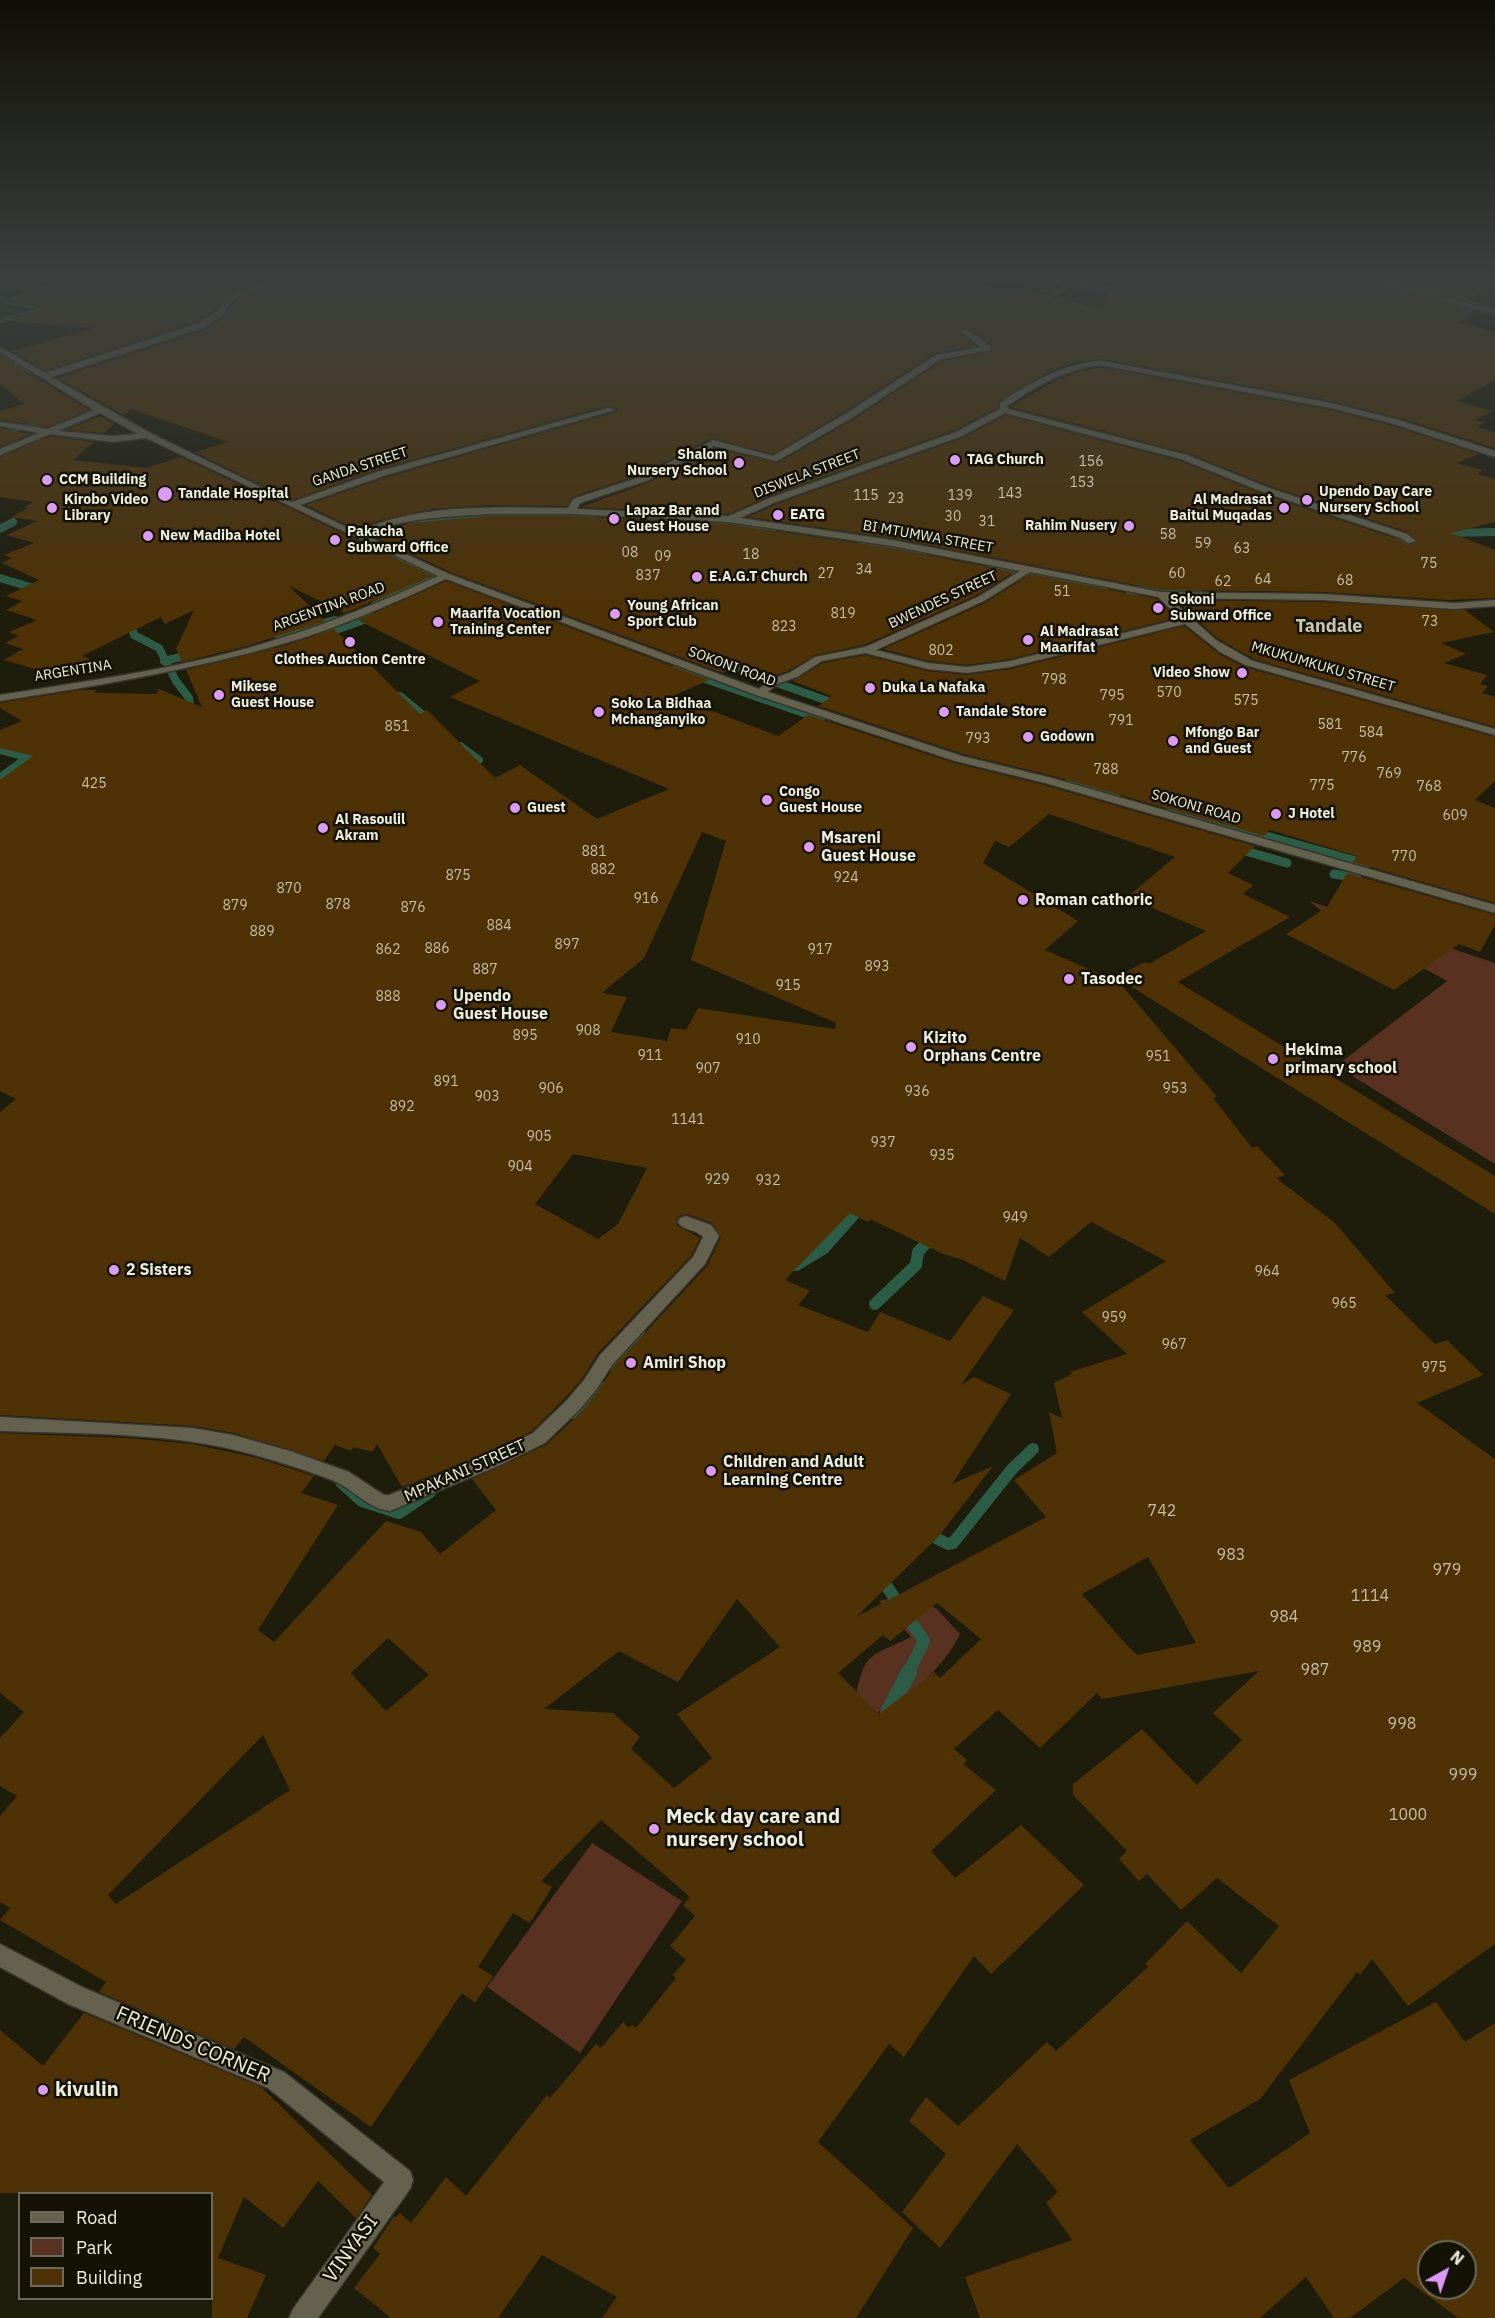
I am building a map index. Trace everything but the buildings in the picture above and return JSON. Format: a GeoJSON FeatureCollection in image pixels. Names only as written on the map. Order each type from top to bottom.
{"type":"FeatureCollection","features":[{"type":"Feature","properties":{"kind":"street","name":"SOKONI ROAD"},"geometry":{"type":"LineString","coordinates":[[61,386],[147,435],[446,576],[760,693],[959,759],[1048,780],[1495,909]]}},
{"type":"Feature","properties":{"kind":"street"},"geometry":{"type":"LineString","coordinates":[[571,511],[576,501],[646,478],[713,443],[774,459],[894,386]]}},
{"type":"Feature","properties":{"kind":"street","name":"DISWELA STREET"},"geometry":{"type":"LineString","coordinates":[[728,519],[773,500],[959,434],[993,418],[1004,410],[1003,405],[1031,386]]}},
{"type":"Feature","properties":{"kind":"street","name":"DISWELA STREET"},"geometry":{"type":"LineString","coordinates":[[1229,386],[1362,413],[1431,432],[1495,454]]}},
{"type":"Feature","properties":{"kind":"street"},"geometry":{"type":"LineString","coordinates":[[0,452],[100,410]]}},
{"type":"Feature","properties":{"kind":"street","name":"GANDA STREET"},"geometry":{"type":"LineString","coordinates":[[292,505],[383,473],[611,410]]}},
{"type":"Feature","properties":{"kind":"street"},"geometry":{"type":"LineString","coordinates":[[1004,410],[1184,457],[1266,490],[1404,536],[1411,541]]}},
{"type":"Feature","properties":{"kind":"street"},"geometry":{"type":"LineString","coordinates":[[0,424],[84,437],[113,439],[147,435]]}},
{"type":"Feature","properties":{"kind":"street","name":"BI MTUMWA STREET"},"geometry":{"type":"LineString","coordinates":[[357,535],[420,516],[489,511],[571,511],[728,519],[832,533],[1161,595],[1323,597],[1454,606],[1495,603]]}},
{"type":"Feature","properties":{"kind":"street","name":"BWENDES STREET"},"geometry":{"type":"LineString","coordinates":[[867,650],[987,596],[1028,569]]}},
{"type":"Feature","properties":{"kind":"street","name":"ARGENTINA ROAD"},"geometry":{"type":"LineString","coordinates":[[150,674],[283,641],[332,625],[446,576]]}},
{"type":"Feature","properties":{"kind":"street","name":"MKUKUMKUKU STREET"},"geometry":{"type":"LineString","coordinates":[[1161,595],[1186,621],[1219,647],[1249,663],[1495,732]]}},
{"type":"Feature","properties":{"kind":"street"},"geometry":{"type":"LineString","coordinates":[[760,693],[773,682],[793,675],[819,659],[867,650],[928,666],[967,670],[1010,664],[1186,621]]}},
{"type":"Feature","properties":{"kind":"street","name":"ARGENTINA"},"geometry":{"type":"LineString","coordinates":[[0,698],[150,674]]}},
{"type":"Feature","properties":{"kind":"street","name":"MPAKANI STREET"},"geometry":{"type":"LineString","coordinates":[[0,1424],[102,1428],[233,1442],[290,1458],[343,1477],[380,1502],[390,1503],[539,1438],[591,1384],[606,1360],[699,1260],[711,1236],[705,1229],[686,1222]]}},
{"type":"Feature","properties":{"kind":"street","name":"FRIENDS CORNER"},"geometry":{"type":"LineString","coordinates":[[0,1955],[76,1996],[276,2080],[401,2180]]}},
{"type":"Feature","properties":{"kind":"street","name":"VINYASI"},"geometry":{"type":"LineString","coordinates":[[302,2318],[401,2180]]}},
{"type":"Feature","properties":{"kind":"green space"},"geometry":{"type":"Polygon","coordinates":[[[1309,901],[1495,963],[1495,1164],[1336,1066],[1447,981],[1327,915],[1309,901]]]}},
{"type":"Feature","properties":{"kind":"green space"},"geometry":{"type":"Polygon","coordinates":[[[908,1595],[937,1609],[960,1634],[945,1659],[924,1681],[900,1700],[874,1714],[855,1700],[862,1672],[866,1664],[877,1653],[911,1637],[879,1601],[908,1595]]]}},
{"type":"Feature","properties":{"kind":"green space"},"geometry":{"type":"Polygon","coordinates":[[[592,1843],[682,1901],[580,2053],[487,1987],[592,1843]]]}},
{"type":"Feature","properties":{"kind":"waterway"},"geometry":{"type":"LineString","coordinates":[[0,434],[46,421]]}},
{"type":"Feature","properties":{"kind":"waterway"},"geometry":{"type":"LineString","coordinates":[[407,531],[418,519],[428,518],[593,515]]}},
{"type":"Feature","properties":{"kind":"waterway"},"geometry":{"type":"LineString","coordinates":[[645,517],[773,528]]}},
{"type":"Feature","properties":{"kind":"waterway"},"geometry":{"type":"LineString","coordinates":[[0,529],[13,522]]}},
{"type":"Feature","properties":{"kind":"waterway"},"geometry":{"type":"LineString","coordinates":[[1447,533],[1495,532]]}},
{"type":"Feature","properties":{"kind":"waterway"},"geometry":{"type":"LineString","coordinates":[[1387,543],[1430,540]]}},
{"type":"Feature","properties":{"kind":"waterway"},"geometry":{"type":"LineString","coordinates":[[862,541],[924,551]]}},
{"type":"Feature","properties":{"kind":"waterway"},"geometry":{"type":"LineString","coordinates":[[375,605],[432,575],[381,553]]}},
{"type":"Feature","properties":{"kind":"waterway"},"geometry":{"type":"LineString","coordinates":[[989,563],[1019,572],[1106,586]]}},
{"type":"Feature","properties":{"kind":"waterway"},"geometry":{"type":"LineString","coordinates":[[0,578],[37,589]]}},
{"type":"Feature","properties":{"kind":"waterway"},"geometry":{"type":"LineString","coordinates":[[1130,591],[1134,592],[1150,585],[1199,594]]}},
{"type":"Feature","properties":{"kind":"waterway"},"geometry":{"type":"LineString","coordinates":[[322,635],[372,617]]}},
{"type":"Feature","properties":{"kind":"waterway"},"geometry":{"type":"LineString","coordinates":[[126,620],[131,624],[134,635],[159,648],[166,661]]}},
{"type":"Feature","properties":{"kind":"waterway"},"geometry":{"type":"LineString","coordinates":[[278,635],[335,620]]}},
{"type":"Feature","properties":{"kind":"waterway"},"geometry":{"type":"LineString","coordinates":[[166,661],[193,654]]}},
{"type":"Feature","properties":{"kind":"waterway"},"geometry":{"type":"LineString","coordinates":[[166,661],[176,681],[189,698],[191,710],[186,712]]}},
{"type":"Feature","properties":{"kind":"waterway"},"geometry":{"type":"LineString","coordinates":[[721,663],[839,705]]}},
{"type":"Feature","properties":{"kind":"waterway"},"geometry":{"type":"LineString","coordinates":[[672,670],[689,669],[702,678],[821,719]]}},
{"type":"Feature","properties":{"kind":"waterway"},"geometry":{"type":"LineString","coordinates":[[400,696],[432,722]]}},
{"type":"Feature","properties":{"kind":"waterway"},"geometry":{"type":"LineString","coordinates":[[460,746],[479,760]]}},
{"type":"Feature","properties":{"kind":"waterway"},"geometry":{"type":"LineString","coordinates":[[0,750],[28,757]]}},
{"type":"Feature","properties":{"kind":"waterway"},"geometry":{"type":"LineString","coordinates":[[2,776],[28,757]]}},
{"type":"Feature","properties":{"kind":"waterway"},"geometry":{"type":"LineString","coordinates":[[28,757],[43,761]]}},
{"type":"Feature","properties":{"kind":"waterway"},"geometry":{"type":"LineString","coordinates":[[1070,781],[1112,796]]}},
{"type":"Feature","properties":{"kind":"waterway"},"geometry":{"type":"LineString","coordinates":[[1108,795],[1117,798]]}},
{"type":"Feature","properties":{"kind":"waterway"},"geometry":{"type":"LineString","coordinates":[[1167,813],[1198,817],[1367,864]]}},
{"type":"Feature","properties":{"kind":"waterway"},"geometry":{"type":"LineString","coordinates":[[1235,848],[1287,863]]}},
{"type":"Feature","properties":{"kind":"waterway"},"geometry":{"type":"LineString","coordinates":[[1334,874],[1357,878]]}},
{"type":"Feature","properties":{"kind":"waterway"},"geometry":{"type":"LineString","coordinates":[[796,1265],[824,1248],[862,1205]]}},
{"type":"Feature","properties":{"kind":"waterway"},"geometry":{"type":"LineString","coordinates":[[875,1304],[916,1265],[918,1252],[933,1236]]}},
{"type":"Feature","properties":{"kind":"waterway"},"geometry":{"type":"LineString","coordinates":[[616,1367],[639,1333]]}},
{"type":"Feature","properties":{"kind":"waterway"},"geometry":{"type":"LineString","coordinates":[[574,1413],[602,1388]]}},
{"type":"Feature","properties":{"kind":"waterway"},"geometry":{"type":"LineString","coordinates":[[924,1532],[948,1544],[953,1543],[1012,1469],[1033,1449]]}},
{"type":"Feature","properties":{"kind":"waterway"},"geometry":{"type":"LineString","coordinates":[[341,1482],[362,1501],[399,1513],[430,1492]]}},
{"type":"Feature","properties":{"kind":"waterway"},"geometry":{"type":"LineString","coordinates":[[879,1575],[924,1641],[908,1673]]}},
{"type":"Feature","properties":{"kind":"waterway"},"geometry":{"type":"LineString","coordinates":[[888,1713],[909,1672]]}},
{"type":"Feature","properties":{"kind":"place","name":"TAG Church"},"geometry":{"type":"Point","coordinates":[955,460]}},
{"type":"Feature","properties":{"kind":"place","name":"Shalom Nursery School"},"geometry":{"type":"Point","coordinates":[739,463]}},
{"type":"Feature","properties":{"kind":"place","name":"CCM Building"},"geometry":{"type":"Point","coordinates":[47,480]}},
{"type":"Feature","properties":{"kind":"place","name":"Tandale Hospital"},"geometry":{"type":"Point","coordinates":[165,494]}},
{"type":"Feature","properties":{"kind":"place","name":"Upendo Day Care Nursery School"},"geometry":{"type":"Point","coordinates":[1307,500]}},
{"type":"Feature","properties":{"kind":"place","name":"Kirobo Video Library"},"geometry":{"type":"Point","coordinates":[52,508]}},
{"type":"Feature","properties":{"kind":"place","name":"Al Madrasat Baitul Muqadas"},"geometry":{"type":"Point","coordinates":[1284,508]}},
{"type":"Feature","properties":{"kind":"place","name":"EATG"},"geometry":{"type":"Point","coordinates":[778,515]}},
{"type":"Feature","properties":{"kind":"place","name":"Lapaz Bar and Guest House"},"geometry":{"type":"Point","coordinates":[614,519]}},
{"type":"Feature","properties":{"kind":"place","name":"Rahim Nusery"},"geometry":{"type":"Point","coordinates":[1129,526]}},
{"type":"Feature","properties":{"kind":"place","name":"New Madiba Hotel"},"geometry":{"type":"Point","coordinates":[148,536]}},
{"type":"Feature","properties":{"kind":"place","name":"Pakacha Subward Office"},"geometry":{"type":"Point","coordinates":[335,540]}},
{"type":"Feature","properties":{"kind":"place","name":"E.A.G.T Church"},"geometry":{"type":"Point","coordinates":[697,577]}},
{"type":"Feature","properties":{"kind":"place","name":"Sokoni Subward Office"},"geometry":{"type":"Point","coordinates":[1158,608]}},
{"type":"Feature","properties":{"kind":"place","name":"Young African Sport Club"},"geometry":{"type":"Point","coordinates":[615,614]}},
{"type":"Feature","properties":{"kind":"place","name":"Maarifa Vocation Training Center"},"geometry":{"type":"Point","coordinates":[438,622]}},
{"type":"Feature","properties":{"kind":"place","name":"Al Madrasat Maarifat"},"geometry":{"type":"Point","coordinates":[1028,640]}},
{"type":"Feature","properties":{"kind":"place","name":"Clothes Auction Centre"},"geometry":{"type":"Point","coordinates":[350,642]}},
{"type":"Feature","properties":{"kind":"place","name":"Video Show"},"geometry":{"type":"Point","coordinates":[1242,673]}},
{"type":"Feature","properties":{"kind":"place","name":"Duka La Nafaka"},"geometry":{"type":"Point","coordinates":[870,688]}},
{"type":"Feature","properties":{"kind":"place","name":"Mikese Guest House"},"geometry":{"type":"Point","coordinates":[219,695]}},
{"type":"Feature","properties":{"kind":"place","name":"Soko La Bidhaa Mchanganyiko"},"geometry":{"type":"Point","coordinates":[599,712]}},
{"type":"Feature","properties":{"kind":"place","name":"Tandale Store"},"geometry":{"type":"Point","coordinates":[944,712]}},
{"type":"Feature","properties":{"kind":"place","name":"Godown"},"geometry":{"type":"Point","coordinates":[1028,737]}},
{"type":"Feature","properties":{"kind":"place","name":"Mfongo Bar and Guest"},"geometry":{"type":"Point","coordinates":[1173,741]}},
{"type":"Feature","properties":{"kind":"place","name":"Congo Guest House"},"geometry":{"type":"Point","coordinates":[767,800]}},
{"type":"Feature","properties":{"kind":"place","name":"Guest"},"geometry":{"type":"Point","coordinates":[515,808]}},
{"type":"Feature","properties":{"kind":"place","name":"J Hotel"},"geometry":{"type":"Point","coordinates":[1276,814]}},
{"type":"Feature","properties":{"kind":"place","name":"Al Rasoulil Akram"},"geometry":{"type":"Point","coordinates":[323,828]}},
{"type":"Feature","properties":{"kind":"place","name":"Msareni Guest House"},"geometry":{"type":"Point","coordinates":[809,847]}},
{"type":"Feature","properties":{"kind":"place","name":"Roman cathoric"},"geometry":{"type":"Point","coordinates":[1023,900]}},
{"type":"Feature","properties":{"kind":"place","name":"Tasodec"},"geometry":{"type":"Point","coordinates":[1069,979]}},
{"type":"Feature","properties":{"kind":"place","name":"Upendo Guest House"},"geometry":{"type":"Point","coordinates":[441,1005]}},
{"type":"Feature","properties":{"kind":"place","name":"Kizito Orphans Centre"},"geometry":{"type":"Point","coordinates":[911,1047]}},
{"type":"Feature","properties":{"kind":"place","name":"Hekima primary school"},"geometry":{"type":"Point","coordinates":[1273,1059]}},
{"type":"Feature","properties":{"kind":"place","name":"2 Sisters"},"geometry":{"type":"Point","coordinates":[114,1270]}},
{"type":"Feature","properties":{"kind":"place","name":"Amiri Shop"},"geometry":{"type":"Point","coordinates":[631,1363]}},
{"type":"Feature","properties":{"kind":"place","name":"Children and Adult Learning Centre"},"geometry":{"type":"Point","coordinates":[711,1471]}},
{"type":"Feature","properties":{"kind":"place","name":"Meck day care and nursery school"},"geometry":{"type":"Point","coordinates":[654,1829]}},
{"type":"Feature","properties":{"kind":"place","name":"kivulin"},"geometry":{"type":"Point","coordinates":[43,2090]}},
{"type":"Feature","properties":{"kind":"district","name":"Tandale"},"geometry":{"type":"Point","coordinates":[1329,627]}}]}
